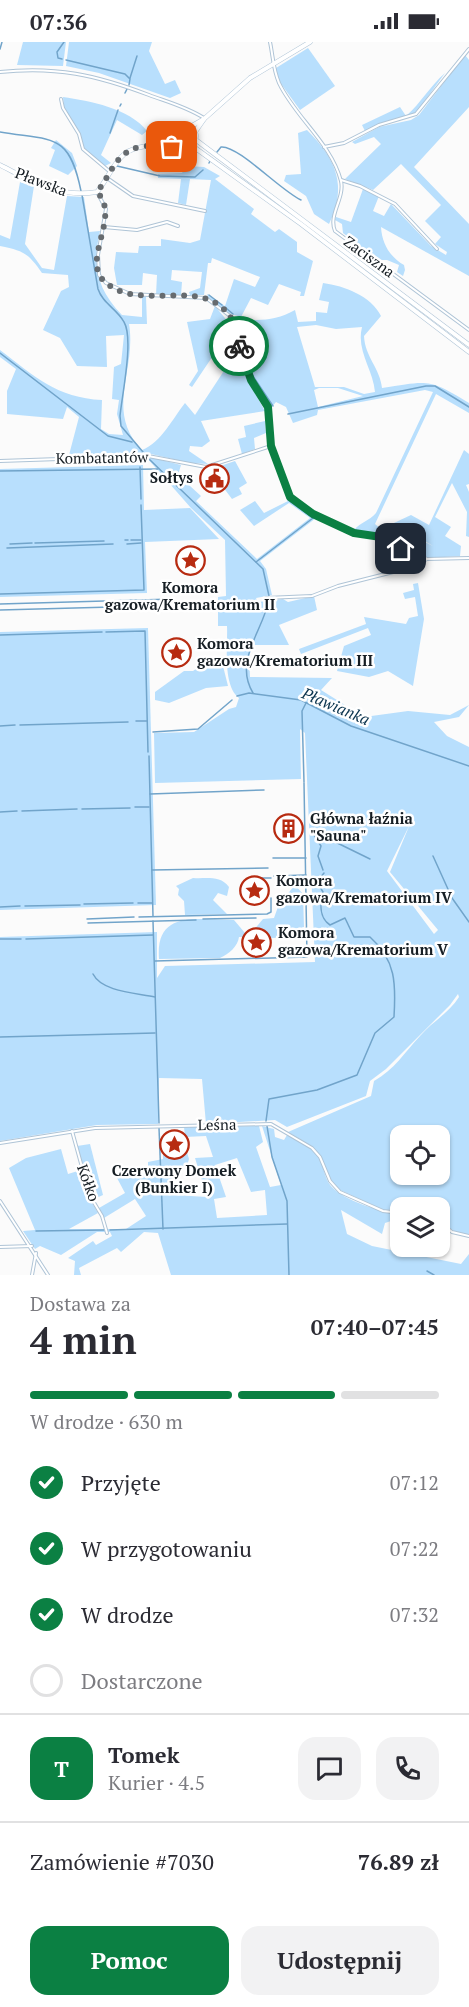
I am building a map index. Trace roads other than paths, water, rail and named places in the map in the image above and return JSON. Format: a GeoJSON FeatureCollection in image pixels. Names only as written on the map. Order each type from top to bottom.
{"type":"FeatureCollection","features":[{"type":"Feature","properties":{"kind":"street"},"geometry":{"type":"LineString","coordinates":[[270,42],[273,64],[280,85],[324,147],[341,180],[367,189],[395,204],[438,249]]}},
{"type":"Feature","properties":{"kind":"street"},"geometry":{"type":"LineString","coordinates":[[178,142],[179,129],[190,127],[204,119],[250,78],[310,42]]}},
{"type":"Feature","properties":{"kind":"street"},"geometry":{"type":"LineString","coordinates":[[324,147],[344,143],[379,125],[416,114],[469,49]]}},
{"type":"Feature","properties":{"kind":"street"},"geometry":{"type":"LineString","coordinates":[[0,72],[49,69],[93,75],[177,105],[204,119]]}},
{"type":"Feature","properties":{"kind":"street"},"geometry":{"type":"LineString","coordinates":[[62,99],[63,108],[79,134],[83,149],[109,171]]}},
{"type":"Feature","properties":{"kind":"street"},"geometry":{"type":"LineString","coordinates":[[195,132],[204,119]]}},
{"type":"Feature","properties":{"kind":"street"},"geometry":{"type":"LineString","coordinates":[[190,127],[195,132],[196,140],[469,345]]}},
{"type":"Feature","properties":{"kind":"street"},"geometry":{"type":"LineString","coordinates":[[191,145],[196,140]]}},
{"type":"Feature","properties":{"kind":"street"},"geometry":{"type":"LineString","coordinates":[[427,559],[381,537],[354,533],[297,504],[285,491],[271,446],[268,407],[248,372],[230,316],[206,298],[130,294],[106,283],[99,275],[98,262],[105,205],[97,192],[116,161],[133,149],[165,147],[178,142],[191,145],[301,224],[469,352]]}},
{"type":"Feature","properties":{"kind":"street","name":"Pławska"},"geometry":{"type":"LineString","coordinates":[[0,165],[57,192],[84,194],[97,192]]}},
{"type":"Feature","properties":{"kind":"street"},"geometry":{"type":"LineString","coordinates":[[106,177],[133,196],[205,211]]}},
{"type":"Feature","properties":{"kind":"street","name":"Zaciszna"},"geometry":{"type":"LineString","coordinates":[[341,180],[342,192],[333,221],[339,236],[469,330]]}},
{"type":"Feature","properties":{"kind":"street"},"geometry":{"type":"LineString","coordinates":[[104,226],[137,230],[167,222],[178,226]]}},
{"type":"Feature","properties":{"kind":"street","name":"Kombatantów"},"geometry":{"type":"LineString","coordinates":[[0,461],[148,456],[206,467],[271,446]]}},
{"type":"Feature","properties":{"kind":"street"},"geometry":{"type":"LineString","coordinates":[[266,598],[312,596],[338,586],[409,568],[427,559],[469,558]]}},
{"type":"Feature","properties":{"kind":"street","name":"Leśna"},"geometry":{"type":"LineString","coordinates":[[0,1143],[106,1127],[271,1124],[312,1148],[320,1157],[330,1181],[340,1191],[383,1211],[390,1211]]}},
{"type":"Feature","properties":{"kind":"street","name":"Kółko"},"geometry":{"type":"LineString","coordinates":[[72,1131],[90,1196],[102,1216],[107,1233]]}},
{"type":"Feature","properties":{"kind":"street"},"geometry":{"type":"LineString","coordinates":[[0,1201],[32,1246],[48,1275]]}},
{"type":"Feature","properties":{"kind":"street"},"geometry":{"type":"LineString","coordinates":[[450,1230],[469,1236]]}},
{"type":"Feature","properties":{"kind":"street"},"geometry":{"type":"LineString","coordinates":[[0,1247],[32,1246]]}},
{"type":"Feature","properties":{"kind":"street"},"geometry":{"type":"LineString","coordinates":[[32,1275],[36,1253]]}},
{"type":"Feature","properties":{"kind":"waterway"},"geometry":{"type":"LineString","coordinates":[[0,49],[2,42]]}},
{"type":"Feature","properties":{"kind":"waterway"},"geometry":{"type":"LineString","coordinates":[[62,59],[58,58],[57,52],[64,42]]}},
{"type":"Feature","properties":{"kind":"waterway"},"geometry":{"type":"LineString","coordinates":[[130,78],[137,56]]}},
{"type":"Feature","properties":{"kind":"waterway"},"geometry":{"type":"LineString","coordinates":[[66,60],[125,74],[130,79],[129,85]]}},
{"type":"Feature","properties":{"kind":"waterway"},"geometry":{"type":"LineString","coordinates":[[125,93],[127,89]]}},
{"type":"Feature","properties":{"kind":"waterway"},"geometry":{"type":"LineString","coordinates":[[110,133],[118,110]]}},
{"type":"Feature","properties":{"kind":"waterway"},"geometry":{"type":"LineString","coordinates":[[0,132],[46,139],[56,143],[71,158],[81,191]]}},
{"type":"Feature","properties":{"kind":"waterway"},"geometry":{"type":"LineString","coordinates":[[217,152],[221,147],[238,153],[301,200]]}},
{"type":"Feature","properties":{"kind":"waterway"},"geometry":{"type":"LineString","coordinates":[[117,166],[160,176],[195,177],[203,170]]}},
{"type":"Feature","properties":{"kind":"waterway"},"geometry":{"type":"LineString","coordinates":[[82,195],[98,289],[103,299],[121,317],[127,330],[128,354],[120,416],[121,426],[143,452]]}},
{"type":"Feature","properties":{"kind":"waterway"},"geometry":{"type":"LineString","coordinates":[[209,295],[222,305]]}},
{"type":"Feature","properties":{"kind":"waterway"},"geometry":{"type":"LineString","coordinates":[[226,308],[233,314]]}},
{"type":"Feature","properties":{"kind":"waterway"},"geometry":{"type":"LineString","coordinates":[[234,319],[249,370],[273,406]]}},
{"type":"Feature","properties":{"kind":"waterway"},"geometry":{"type":"LineString","coordinates":[[0,353],[108,436],[132,442]]}},
{"type":"Feature","properties":{"kind":"waterway"},"geometry":{"type":"LineString","coordinates":[[288,414],[426,386],[435,386],[469,407]]}},
{"type":"Feature","properties":{"kind":"waterway","name":"Pławianka"},"geometry":{"type":"LineString","coordinates":[[149,459],[263,569],[269,596]]}},
{"type":"Feature","properties":{"kind":"waterway"},"geometry":{"type":"LineString","coordinates":[[140,467],[141,499]]}},
{"type":"Feature","properties":{"kind":"waterway"},"geometry":{"type":"LineString","coordinates":[[0,471],[158,469]]}},
{"type":"Feature","properties":{"kind":"waterway"},"geometry":{"type":"LineString","coordinates":[[256,562],[313,518],[288,500]]}},
{"type":"Feature","properties":{"kind":"waterway"},"geometry":{"type":"LineString","coordinates":[[0,594],[144,590],[141,505]]}},
{"type":"Feature","properties":{"kind":"waterway"},"geometry":{"type":"LineString","coordinates":[[131,540],[141,540]]}},
{"type":"Feature","properties":{"kind":"waterway"},"geometry":{"type":"LineString","coordinates":[[35,543],[104,541]]}},
{"type":"Feature","properties":{"kind":"waterway"},"geometry":{"type":"LineString","coordinates":[[10,544],[32,543]]}},
{"type":"Feature","properties":{"kind":"waterway"},"geometry":{"type":"LineString","coordinates":[[127,544],[141,543]]}},
{"type":"Feature","properties":{"kind":"waterway"},"geometry":{"type":"LineString","coordinates":[[7,548],[113,544]]}},
{"type":"Feature","properties":{"kind":"waterway"},"geometry":{"type":"LineString","coordinates":[[0,604],[174,599]]}},
{"type":"Feature","properties":{"kind":"waterway","name":"Pławianka"},"geometry":{"type":"LineString","coordinates":[[253,693],[246,669],[248,657],[269,599]]}},
{"type":"Feature","properties":{"kind":"waterway"},"geometry":{"type":"LineString","coordinates":[[117,607],[182,605]]}},
{"type":"Feature","properties":{"kind":"waterway"},"geometry":{"type":"LineString","coordinates":[[0,610],[112,607]]}},
{"type":"Feature","properties":{"kind":"waterway"},"geometry":{"type":"LineString","coordinates":[[106,632],[145,631],[148,752]]}},
{"type":"Feature","properties":{"kind":"waterway"},"geometry":{"type":"LineString","coordinates":[[0,635],[102,632]]}},
{"type":"Feature","properties":{"kind":"waterway","name":"Pławianka"},"geometry":{"type":"LineString","coordinates":[[237,696],[249,693],[301,700],[351,726],[469,766]]}},
{"type":"Feature","properties":{"kind":"waterway"},"geometry":{"type":"LineString","coordinates":[[153,732],[198,729],[232,700]]}},
{"type":"Feature","properties":{"kind":"waterway"},"geometry":{"type":"LineString","coordinates":[[304,782],[302,711],[306,703]]}},
{"type":"Feature","properties":{"kind":"waterway"},"geometry":{"type":"LineString","coordinates":[[136,721],[147,721]]}},
{"type":"Feature","properties":{"kind":"waterway"},"geometry":{"type":"LineString","coordinates":[[20,725],[128,722]]}},
{"type":"Feature","properties":{"kind":"waterway"},"geometry":{"type":"LineString","coordinates":[[0,726],[15,725]]}},
{"type":"Feature","properties":{"kind":"waterway"},"geometry":{"type":"LineString","coordinates":[[149,756],[153,916]]}},
{"type":"Feature","properties":{"kind":"waterway"},"geometry":{"type":"LineString","coordinates":[[155,961],[307,957],[304,783]]}},
{"type":"Feature","properties":{"kind":"waterway"},"geometry":{"type":"LineString","coordinates":[[150,794],[264,790]]}},
{"type":"Feature","properties":{"kind":"waterway"},"geometry":{"type":"LineString","coordinates":[[135,807],[149,807]]}},
{"type":"Feature","properties":{"kind":"waterway"},"geometry":{"type":"LineString","coordinates":[[82,809],[130,808]]}},
{"type":"Feature","properties":{"kind":"waterway"},"geometry":{"type":"LineString","coordinates":[[22,811],[77,809]]}},
{"type":"Feature","properties":{"kind":"waterway"},"geometry":{"type":"LineString","coordinates":[[0,812],[17,811]]}},
{"type":"Feature","properties":{"kind":"waterway"},"geometry":{"type":"LineString","coordinates":[[323,870],[318,856],[321,846],[314,835],[321,835],[370,859]]}},
{"type":"Feature","properties":{"kind":"waterway"},"geometry":{"type":"LineString","coordinates":[[433,856],[452,898],[469,922]]}},
{"type":"Feature","properties":{"kind":"waterway"},"geometry":{"type":"LineString","coordinates":[[273,858],[306,858]]}},
{"type":"Feature","properties":{"kind":"waterway"},"geometry":{"type":"LineString","coordinates":[[152,870],[268,868]]}},
{"type":"Feature","properties":{"kind":"waterway"},"geometry":{"type":"LineString","coordinates":[[266,1121],[269,1099],[317,1090],[357,1075],[375,1033],[394,1017],[395,994],[392,973],[390,964],[379,946],[370,937],[354,937],[345,918],[330,925],[322,914],[323,892],[317,882],[324,873]]}},
{"type":"Feature","properties":{"kind":"waterway"},"geometry":{"type":"LineString","coordinates":[[274,876],[306,875]]}},
{"type":"Feature","properties":{"kind":"waterway"},"geometry":{"type":"LineString","coordinates":[[259,878],[271,878]]}},
{"type":"Feature","properties":{"kind":"waterway"},"geometry":{"type":"LineString","coordinates":[[139,917],[267,914],[271,912],[271,898]]}},
{"type":"Feature","properties":{"kind":"waterway"},"geometry":{"type":"LineString","coordinates":[[84,904],[133,903]]}},
{"type":"Feature","properties":{"kind":"waterway"},"geometry":{"type":"LineString","coordinates":[[138,903],[152,903]]}},
{"type":"Feature","properties":{"kind":"waterway"},"geometry":{"type":"LineString","coordinates":[[25,906],[80,905]]}},
{"type":"Feature","properties":{"kind":"waterway"},"geometry":{"type":"LineString","coordinates":[[0,907],[20,906]]}},
{"type":"Feature","properties":{"kind":"waterway"},"geometry":{"type":"LineString","coordinates":[[87,919],[134,917]]}},
{"type":"Feature","properties":{"kind":"waterway"},"geometry":{"type":"LineString","coordinates":[[203,919],[256,918]]}},
{"type":"Feature","properties":{"kind":"waterway"},"geometry":{"type":"LineString","coordinates":[[88,923],[196,920]]}},
{"type":"Feature","properties":{"kind":"waterway"},"geometry":{"type":"LineString","coordinates":[[153,921],[159,1123]]}},
{"type":"Feature","properties":{"kind":"waterway"},"geometry":{"type":"LineString","coordinates":[[26,939],[153,935]]}},
{"type":"Feature","properties":{"kind":"waterway"},"geometry":{"type":"LineString","coordinates":[[0,939],[21,939]]}},
{"type":"Feature","properties":{"kind":"waterway"},"geometry":{"type":"LineString","coordinates":[[93,974],[104,985],[112,988],[155,997]]}},
{"type":"Feature","properties":{"kind":"waterway"},"geometry":{"type":"LineString","coordinates":[[0,1037],[155,1033]]}},
{"type":"Feature","properties":{"kind":"waterway"},"geometry":{"type":"LineString","coordinates":[[267,1126],[272,1157],[287,1201],[289,1275]]}},
{"type":"Feature","properties":{"kind":"waterway"},"geometry":{"type":"LineString","coordinates":[[159,1128],[163,1229]]}},
{"type":"Feature","properties":{"kind":"waterway"},"geometry":{"type":"LineString","coordinates":[[110,1230],[287,1224]]}},
{"type":"Feature","properties":{"kind":"waterway"},"geometry":{"type":"LineString","coordinates":[[36,1231],[104,1230]]}},
{"type":"Feature","properties":{"kind":"waterway"},"geometry":{"type":"LineString","coordinates":[[427,1271],[434,1275]]}},
{"type":"Feature","properties":{"kind":"place","name":"Sołtys"},"geometry":{"type":"Point","coordinates":[214,478]}},
{"type":"Feature","properties":{"kind":"place","name":"Komora gazowa/Krematorium II"},"geometry":{"type":"Point","coordinates":[190,561]}},
{"type":"Feature","properties":{"kind":"place","name":"Komora gazowa/Krematorium III"},"geometry":{"type":"Point","coordinates":[176,653]}},
{"type":"Feature","properties":{"kind":"place","name":"Główna łaźnia \"Sauna\""},"geometry":{"type":"Point","coordinates":[289,828]}},
{"type":"Feature","properties":{"kind":"place","name":"Komora gazowa/Krematorium IV"},"geometry":{"type":"Point","coordinates":[255,890]}},
{"type":"Feature","properties":{"kind":"place","name":"Komora gazowa/Krematorium V"},"geometry":{"type":"Point","coordinates":[257,942]}},
{"type":"Feature","properties":{"kind":"place","name":"Czerwony Domek (Bunkier I)"},"geometry":{"type":"Point","coordinates":[174,1144]}}]}
